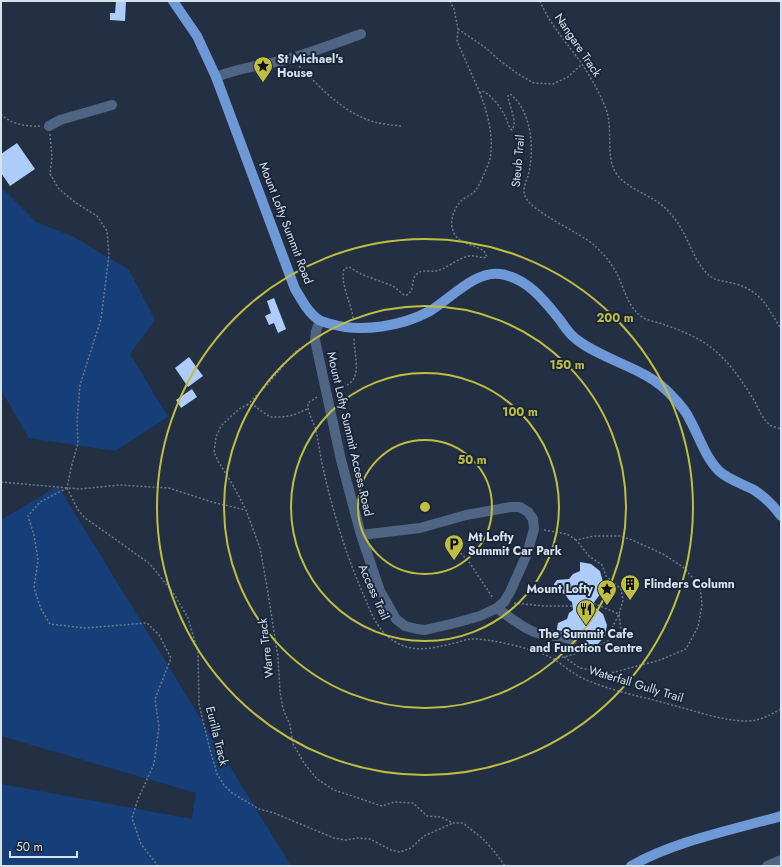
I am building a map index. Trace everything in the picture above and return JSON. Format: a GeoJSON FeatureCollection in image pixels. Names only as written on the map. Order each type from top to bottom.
{"type":"FeatureCollection","features":[{"type":"Feature","properties":{"kind":"main road","name":"Mount Lofty Summit Road"},"geometry":{"type":"LineString","coordinates":[[175,2],[197,36],[216,77],[295,289],[309,312],[320,321],[337,326],[361,328],[385,326],[406,321],[430,311],[470,283],[485,275],[499,274],[510,276],[528,286],[545,301],[572,335],[584,345],[654,380],[671,394],[690,418],[709,458],[720,471],[755,491],[773,506],[781,516]]}},
{"type":"Feature","properties":{"kind":"main road"},"geometry":{"type":"LineString","coordinates":[[631,866],[648,856],[679,845],[781,816]]}},
{"type":"Feature","properties":{"kind":"lane"},"geometry":{"type":"LineString","coordinates":[[216,77],[232,70],[291,58],[361,34]]}},
{"type":"Feature","properties":{"kind":"lane"},"geometry":{"type":"LineString","coordinates":[[49,126],[60,120],[112,105]]}},
{"type":"Feature","properties":{"kind":"lane","name":"Mount Lofty Summit Access Road"},"geometry":{"type":"LineString","coordinates":[[320,321],[316,331],[315,340],[341,460],[361,535],[380,591],[396,619],[405,626],[425,630],[455,624],[480,616],[497,608]]}},
{"type":"Feature","properties":{"kind":"lane"},"geometry":{"type":"LineString","coordinates":[[361,535],[420,528],[466,515],[511,507],[520,507],[528,512],[533,519],[534,529],[527,554],[510,592],[504,602],[497,608],[531,631],[549,636],[565,637],[572,640]]}},
{"type":"Feature","properties":{"kind":"lane"},"geometry":{"type":"LineString","coordinates":[[767,866],[781,860]]}},
{"type":"Feature","properties":{"kind":"path"},"geometry":{"type":"LineString","coordinates":[[407,295],[411,292],[415,275],[418,273],[425,271],[436,271],[467,256],[476,255],[483,258],[487,257],[484,251],[458,239],[454,233],[452,223],[453,211],[461,201],[476,190],[490,161],[492,142],[489,118],[480,93],[457,41],[458,28],[454,9],[450,1]]}},
{"type":"Feature","properties":{"kind":"path","name":"Nangare Track"},"geometry":{"type":"LineString","coordinates":[[540,1],[555,29],[582,64],[596,87],[606,110],[610,128],[610,152],[612,167],[618,176],[626,183],[655,200],[668,211],[682,229],[694,253],[710,276],[718,280],[746,287],[755,292],[762,299],[781,329]]}},
{"type":"Feature","properties":{"kind":"path"},"geometry":{"type":"LineString","coordinates":[[458,28],[518,74],[534,83],[553,84],[568,77],[582,64]]}},
{"type":"Feature","properties":{"kind":"path"},"geometry":{"type":"LineString","coordinates":[[291,58],[322,90],[344,108],[374,122],[401,126]]}},
{"type":"Feature","properties":{"kind":"path","name":"Steub Trail"},"geometry":{"type":"LineString","coordinates":[[480,93],[482,91],[486,92],[504,114],[509,128],[512,130],[514,127],[514,120],[508,100],[508,96],[510,94],[520,105],[526,115],[531,133],[531,153],[528,175],[524,185],[525,196],[529,202],[552,219],[580,235],[602,253],[617,275],[632,308],[643,318],[668,325],[708,344],[719,353],[731,366],[762,416],[770,425],[781,429]]}},
{"type":"Feature","properties":{"kind":"path"},"geometry":{"type":"LineString","coordinates":[[1,114],[6,119],[30,127],[49,126],[52,157],[50,174],[60,189],[76,204],[96,216],[107,231],[110,255],[101,319],[80,385],[77,422],[78,443],[67,488]]}},
{"type":"Feature","properties":{"kind":"path","name":"Warre Track"},"geometry":{"type":"LineString","coordinates":[[315,340],[295,352],[267,385],[247,405],[239,409],[221,426],[216,437],[214,452],[246,510],[260,548],[278,657],[280,692],[283,709],[290,725],[293,744],[304,763],[318,779],[334,790],[382,806],[394,802],[413,803],[427,816],[441,817],[453,823],[463,824],[472,830],[494,851],[505,866]]}},
{"type":"Feature","properties":{"kind":"path"},"geometry":{"type":"LineString","coordinates":[[247,405],[252,405],[270,417],[294,415],[308,409],[308,403],[327,393]]}},
{"type":"Feature","properties":{"kind":"path","name":"Access Trail"},"geometry":{"type":"LineString","coordinates":[[308,409],[316,430],[322,466],[336,518],[359,585],[375,620],[385,634],[399,646],[415,650],[429,649],[470,639],[517,646],[554,659]]}},
{"type":"Feature","properties":{"kind":"path"},"geometry":{"type":"LineString","coordinates":[[1,482],[80,489],[119,485],[169,488],[212,502],[246,510]]}},
{"type":"Feature","properties":{"kind":"path"},"geometry":{"type":"LineString","coordinates":[[67,488],[40,502],[28,516],[34,535],[38,560],[34,588],[41,609],[50,624],[85,628],[147,622],[159,634],[171,658],[155,699],[159,727],[154,764],[138,799],[132,818],[141,844],[158,866]]}},
{"type":"Feature","properties":{"kind":"path","name":"Eurilla Track"},"geometry":{"type":"LineString","coordinates":[[67,488],[78,510],[85,518],[150,564],[174,594],[188,618],[198,652],[199,704],[209,746],[217,774],[224,785],[232,793],[259,809],[274,813],[334,838],[346,840],[357,838],[370,839],[391,850],[400,852],[411,848],[424,836],[453,823]]}},
{"type":"Feature","properties":{"kind":"path"},"geometry":{"type":"LineString","coordinates":[[534,529],[567,534],[576,540],[589,556],[602,565],[606,576],[620,588],[623,600],[619,614],[610,632],[611,639]]}},
{"type":"Feature","properties":{"kind":"path"},"geometry":{"type":"LineString","coordinates":[[564,657],[580,668],[611,673],[660,660],[686,649],[698,627],[702,605],[700,586],[683,567],[662,554],[620,536],[594,536],[576,540]]}},
{"type":"Feature","properties":{"kind":"path"},"geometry":{"type":"LineString","coordinates":[[586,605],[596,604],[619,614]]}},
{"type":"Feature","properties":{"kind":"path"},"geometry":{"type":"LineString","coordinates":[[566,606],[573,606]]}},
{"type":"Feature","properties":{"kind":"path"},"geometry":{"type":"LineString","coordinates":[[611,639],[621,631],[619,614]]}},
{"type":"Feature","properties":{"kind":"path"},"geometry":{"type":"LineString","coordinates":[[572,640],[587,639],[610,632]]}},
{"type":"Feature","properties":{"kind":"path","name":"Waterfall Gully Trail"},"geometry":{"type":"LineString","coordinates":[[554,659],[564,657],[611,639]]}},
{"type":"Feature","properties":{"kind":"path","name":"Waterfall Gully Trail"},"geometry":{"type":"LineString","coordinates":[[554,659],[578,676],[605,687],[732,720],[748,721],[766,718],[781,709]]}},
{"type":"Feature","properties":{"kind":"shaded area"},"geometry":{"type":"Polygon","coordinates":[[[1,187],[36,222],[74,237],[129,270],[155,320],[130,354],[168,417],[115,451],[29,438],[1,390],[1,187]]]}},
{"type":"Feature","properties":{"kind":"shaded area"},"geometry":{"type":"Polygon","coordinates":[[[58,486],[291,866],[1,866],[1,784],[192,819],[196,793],[1,736],[1,520],[58,486]]]}},
{"type":"Feature","properties":{"kind":"building"},"geometry":{"type":"Polygon","coordinates":[[[116,1],[126,1],[125,21],[110,20],[110,13],[115,13],[116,1]]]}},
{"type":"Feature","properties":{"kind":"building"},"geometry":{"type":"Polygon","coordinates":[[[17,143],[35,169],[10,186],[1,173],[1,154],[17,143]]]}},
{"type":"Feature","properties":{"kind":"building"},"geometry":{"type":"Polygon","coordinates":[[[274,298],[286,329],[278,333],[274,323],[269,325],[265,316],[271,313],[267,301],[274,298]]]}},
{"type":"Feature","properties":{"kind":"building"},"geometry":{"type":"Polygon","coordinates":[[[189,357],[203,376],[188,387],[175,368],[189,357]]]}},
{"type":"Feature","properties":{"kind":"building"},"geometry":{"type":"Polygon","coordinates":[[[192,389],[197,397],[181,408],[176,400],[192,389]]]}},
{"type":"Feature","properties":{"kind":"building"},"geometry":{"type":"Polygon","coordinates":[[[580,562],[591,564],[600,571],[603,582],[601,593],[592,605],[603,614],[607,625],[605,636],[598,644],[587,648],[586,637],[578,638],[574,634],[557,630],[558,623],[567,619],[569,613],[573,610],[572,602],[565,594],[556,592],[554,584],[557,580],[569,579],[573,574],[580,571],[580,562]]]}},
{"type":"Feature","properties":{"kind":"place","name":"St Michael's House"},"geometry":{"type":"Point","coordinates":[263,83]}},
{"type":"Feature","properties":{"kind":"place","name":"Mt Lofty Summit Car Park"},"geometry":{"type":"Point","coordinates":[454,561]}},
{"type":"Feature","properties":{"kind":"place","name":"Flinders Column"},"geometry":{"type":"Point","coordinates":[630,601]}},
{"type":"Feature","properties":{"kind":"place","name":"Mount Lofty"},"geometry":{"type":"Point","coordinates":[607,606]}},
{"type":"Feature","properties":{"kind":"place","name":"The Summit Cafe and Function Centre"},"geometry":{"type":"Point","coordinates":[586,626]}}]}
